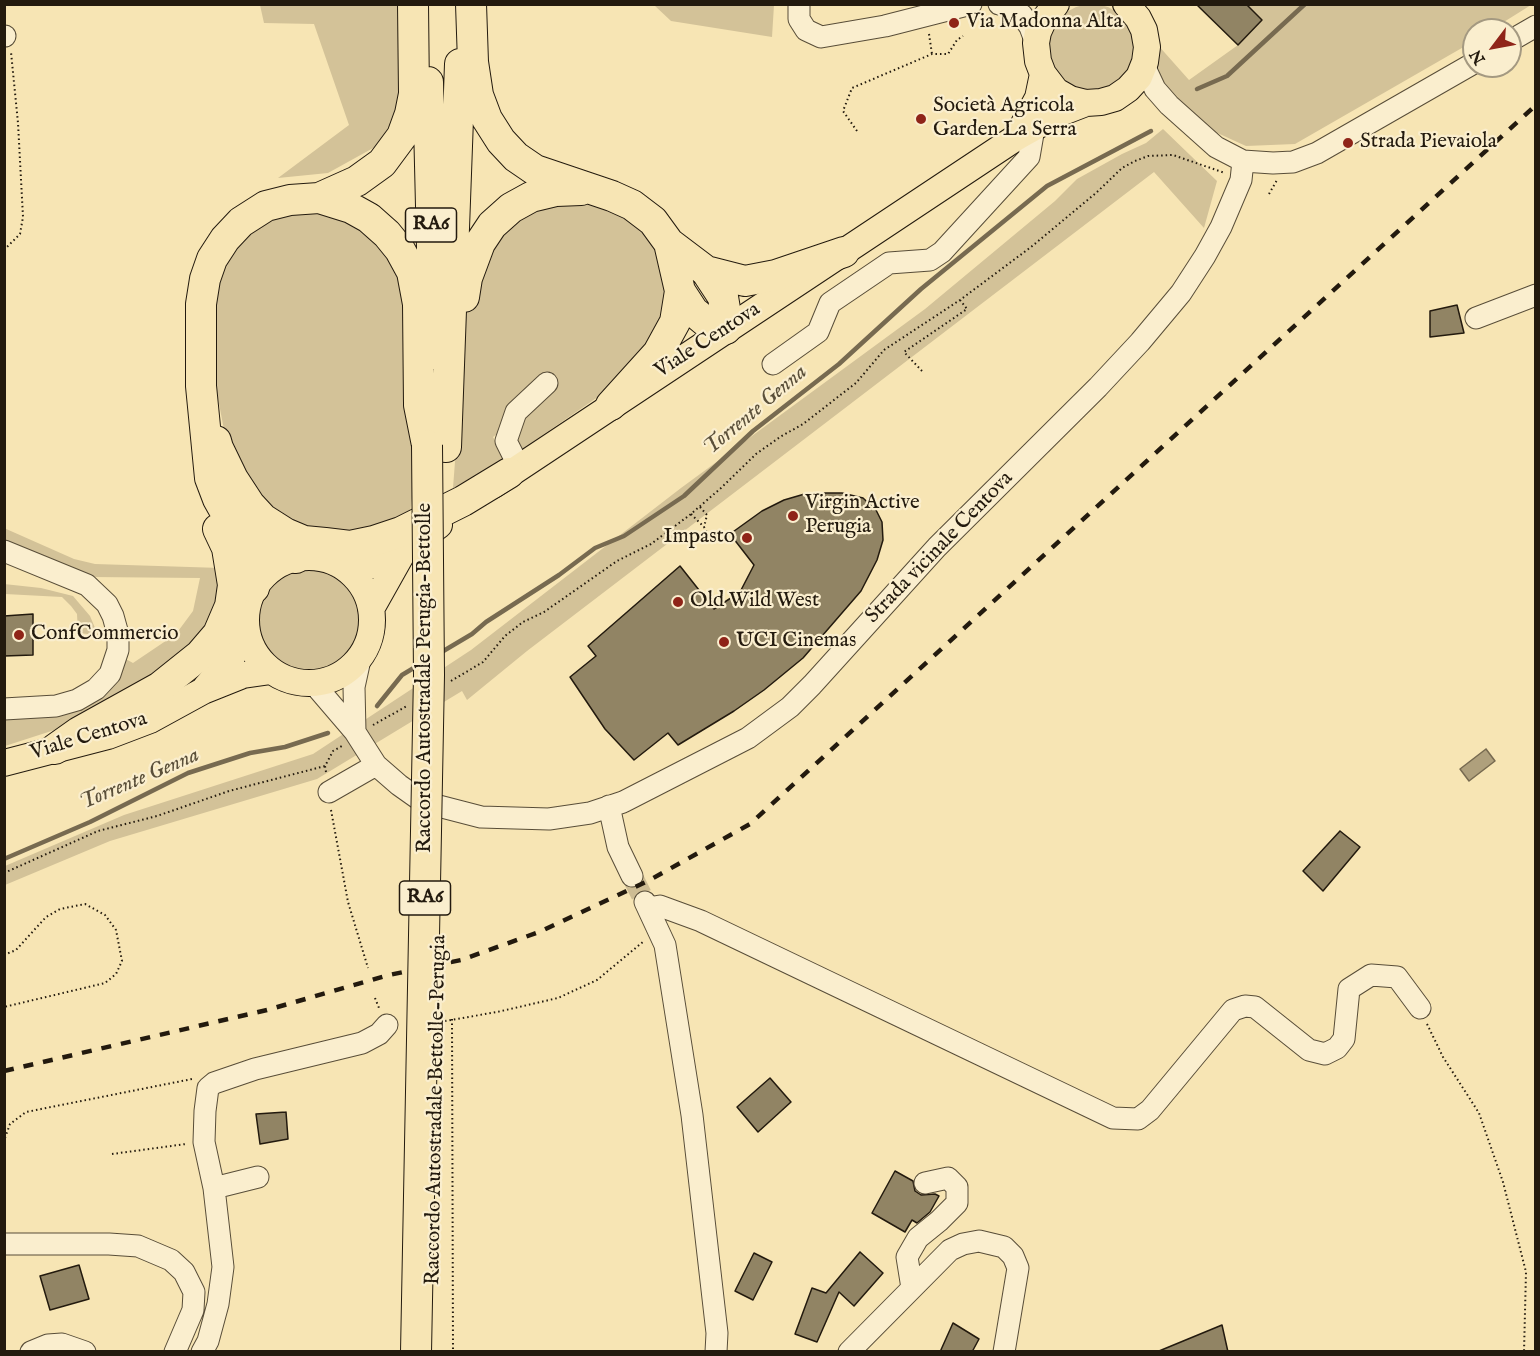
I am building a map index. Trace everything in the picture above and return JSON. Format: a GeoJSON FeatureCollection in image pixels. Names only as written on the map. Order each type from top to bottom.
{"type":"FeatureCollection","features":[{"type":"Feature","properties":{"kind":"highway"},"geometry":{"type":"LineString","coordinates":[[55,749],[79,732],[159,687],[200,655],[218,634],[230,606],[233,585],[226,548],[210,512],[197,462],[201,386],[201,304],[205,279],[212,259],[225,239],[241,222],[266,206],[290,200],[319,198],[357,181],[382,163],[402,136],[411,114],[414,94],[413,4]]}},
{"type":"Feature","properties":{"kind":"highway","name":"Raccordo Autostradale Perugia-Bettolle"},"geometry":{"type":"LineString","coordinates":[[416,1352],[429,675],[440,441],[429,106],[423,4]]}},
{"type":"Feature","properties":{"kind":"highway","name":"Raccordo Autostradale Bettolle-Perugia"},"geometry":{"type":"LineString","coordinates":[[432,1352],[445,666],[440,441],[460,94],[460,4]]}},
{"type":"Feature","properties":{"kind":"highway"},"geometry":{"type":"LineString","coordinates":[[471,4],[473,62],[478,95],[487,119],[501,141],[516,157],[535,170],[612,196],[632,205],[652,221],[669,243],[706,271],[723,297],[726,309],[726,329],[705,321],[693,311],[680,291],[669,243]]}},
{"type":"Feature","properties":{"kind":"highway"},"geometry":{"type":"LineString","coordinates":[[440,441],[455,395],[466,288],[480,243],[492,225],[511,208],[531,197],[556,191],[590,189]]}},
{"type":"Feature","properties":{"kind":"highway"},"geometry":{"type":"LineString","coordinates":[[319,198],[351,208],[369,218],[400,250],[412,272],[418,304],[419,405],[440,441]]}},
{"type":"Feature","properties":{"kind":"highway"},"geometry":{"type":"LineString","coordinates":[[706,271],[745,281],[776,275],[844,252]]}},
{"type":"Feature","properties":{"kind":"highway"},"geometry":{"type":"LineString","coordinates":[[611,405],[658,353],[675,322],[680,291]]}},
{"type":"Feature","properties":{"kind":"highway"},"geometry":{"type":"LineString","coordinates":[[201,386],[212,415],[218,448],[238,488],[263,519],[285,533],[304,541],[350,546],[401,532],[463,501],[514,470]]}},
{"type":"Feature","properties":{"kind":"highway"},"geometry":{"type":"LineString","coordinates":[[201,386],[210,478],[250,556],[254,571],[254,588]]}},
{"type":"Feature","properties":{"kind":"highway"},"geometry":{"type":"LineString","coordinates":[[226,512],[270,551],[296,558]]}},
{"type":"Feature","properties":{"kind":"main road"},"geometry":{"type":"LineString","coordinates":[[1056,4],[1043,21],[1036,43],[1038,61],[1042,74],[1056,91],[1070,99],[1086,103]]}},
{"type":"Feature","properties":{"kind":"main road"},"geometry":{"type":"LineString","coordinates":[[1115,98],[1139,77],[1145,62],[1147,47],[1144,30],[1138,18],[1126,4]]}},
{"type":"Feature","properties":{"kind":"main road"},"geometry":{"type":"LineString","coordinates":[[1144,30],[1152,4]]}},
{"type":"Feature","properties":{"kind":"main road","name":"Viale Centova"},"geometry":{"type":"LineString","coordinates":[[1025,132],[1038,98],[1042,74]]}},
{"type":"Feature","properties":{"kind":"main road","name":"Viale Centova"},"geometry":{"type":"LineString","coordinates":[[403,552],[514,470],[1025,132],[1060,113],[1086,103],[1115,98]]}},
{"type":"Feature","properties":{"kind":"main road"},"geometry":{"type":"LineString","coordinates":[[340,565],[354,577],[365,592],[371,609],[372,625],[361,655],[348,669],[332,679],[314,683],[284,678],[260,660],[247,632],[248,602],[254,588],[265,574],[280,564],[296,558],[319,558],[340,565],[372,565],[403,552]]}},
{"type":"Feature","properties":{"kind":"main road"},"geometry":{"type":"LineString","coordinates":[[371,609],[403,552]]}},
{"type":"Feature","properties":{"kind":"main road"},"geometry":{"type":"LineString","coordinates":[[203,691],[229,661],[247,632]]}},
{"type":"Feature","properties":{"kind":"main road"},"geometry":{"type":"LineString","coordinates":[[203,691],[243,675],[271,670]]}},
{"type":"Feature","properties":{"kind":"main road","name":"Viale Centova"},"geometry":{"type":"LineString","coordinates":[[4,763],[108,736],[150,720],[203,691]]}},
{"type":"Feature","properties":{"kind":"street"},"geometry":{"type":"LineString","coordinates":[[799,4],[799,19],[806,30],[821,37],[856,32],[971,4]]}},
{"type":"Feature","properties":{"kind":"street"},"geometry":{"type":"LineString","coordinates":[[999,4],[1022,15],[1036,43]]}},
{"type":"Feature","properties":{"kind":"street"},"geometry":{"type":"LineString","coordinates":[[1522,34],[1536,26]]}},
{"type":"Feature","properties":{"kind":"street"},"geometry":{"type":"LineString","coordinates":[[1145,62],[1155,89],[1169,105],[1242,170],[1272,163],[1293,162],[1317,153],[1462,70]]}},
{"type":"Feature","properties":{"kind":"street"},"geometry":{"type":"LineString","coordinates":[[1115,98],[1145,97],[1169,105]]}},
{"type":"Feature","properties":{"kind":"street"},"geometry":{"type":"LineString","coordinates":[[773,364],[818,332],[830,303],[889,263],[930,261],[942,252],[1029,157],[1025,132]]}},
{"type":"Feature","properties":{"kind":"street","name":"Strada vicinale Centova"},"geometry":{"type":"LineString","coordinates":[[314,683],[358,734],[376,765],[399,785],[423,802],[481,817],[549,819],[590,813],[623,802],[748,738],[798,700],[938,547],[1140,342],[1181,293],[1205,256],[1221,227],[1242,170]]}},
{"type":"Feature","properties":{"kind":"street"},"geometry":{"type":"LineString","coordinates":[[1476,318],[1536,296]]}},
{"type":"Feature","properties":{"kind":"street"},"geometry":{"type":"LineString","coordinates":[[514,470],[507,441],[516,412],[547,383]]}},
{"type":"Feature","properties":{"kind":"street"},"geometry":{"type":"LineString","coordinates":[[4,551],[87,585],[107,604],[113,616],[118,634],[118,650],[110,674],[96,690],[77,700],[56,706],[4,709]]}},
{"type":"Feature","properties":{"kind":"street"},"geometry":{"type":"LineString","coordinates":[[358,734],[354,687],[361,655]]}},
{"type":"Feature","properties":{"kind":"street"},"geometry":{"type":"LineString","coordinates":[[328,792],[376,765]]}},
{"type":"Feature","properties":{"kind":"street"},"geometry":{"type":"LineString","coordinates":[[609,807],[618,847],[632,876]]}},
{"type":"Feature","properties":{"kind":"street"},"geometry":{"type":"LineString","coordinates":[[716,1352],[717,1333],[692,1114],[665,945],[647,905],[660,906],[701,921],[1113,1118],[1137,1119],[1150,1110],[1233,1010],[1245,1006],[1256,1007],[1310,1050],[1325,1054],[1337,1048],[1344,1039],[1349,989],[1371,975],[1397,977],[1420,1008]]}},
{"type":"Feature","properties":{"kind":"street"},"geometry":{"type":"LineString","coordinates":[[202,1352],[208,1341],[218,1304],[223,1267],[214,1188],[204,1142],[208,1088],[214,1083],[255,1069],[362,1043],[379,1034],[387,1025]]}},
{"type":"Feature","properties":{"kind":"street"},"geometry":{"type":"LineString","coordinates":[[214,1188],[258,1177]]}},
{"type":"Feature","properties":{"kind":"street"},"geometry":{"type":"LineString","coordinates":[[912,1288],[907,1257],[918,1238],[957,1203],[957,1186],[948,1178],[925,1183]]}},
{"type":"Feature","properties":{"kind":"street"},"geometry":{"type":"LineString","coordinates":[[849,1352],[950,1250],[963,1244],[979,1241],[1004,1247],[1013,1256],[1018,1268],[1004,1352]]}},
{"type":"Feature","properties":{"kind":"street"},"geometry":{"type":"LineString","coordinates":[[4,1244],[138,1246],[171,1260],[184,1272],[194,1292],[193,1310],[175,1352]]}},
{"type":"Feature","properties":{"kind":"street"},"geometry":{"type":"LineString","coordinates":[[31,1352],[48,1345],[62,1344],[85,1352]]}},
{"type":"Feature","properties":{"kind":"path"},"geometry":{"type":"LineString","coordinates":[[926,16],[932,54]]}},
{"type":"Feature","properties":{"kind":"path"},"geometry":{"type":"LineString","coordinates":[[4,250],[20,234],[23,217],[11,49],[5,36]]}},
{"type":"Feature","properties":{"kind":"path"},"geometry":{"type":"LineString","coordinates":[[857,131],[843,111],[852,88],[932,54],[948,54],[957,40],[963,36]]}},
{"type":"Feature","properties":{"kind":"path"},"geometry":{"type":"LineString","coordinates":[[443,686],[483,662],[505,636],[523,622],[544,612],[617,561],[651,544],[700,507],[756,454],[803,424],[856,383],[884,350],[960,300],[1031,247],[1096,193],[1122,168],[1148,156],[1173,155],[1242,170]]}},
{"type":"Feature","properties":{"kind":"path"},"geometry":{"type":"LineString","coordinates":[[922,371],[904,352],[967,309],[960,300]]}},
{"type":"Feature","properties":{"kind":"path"},"geometry":{"type":"LineString","coordinates":[[700,507],[706,515],[704,527]]}},
{"type":"Feature","properties":{"kind":"path"},"geometry":{"type":"LineString","coordinates":[[691,513],[709,536]]}},
{"type":"Feature","properties":{"kind":"path"},"geometry":{"type":"LineString","coordinates":[[4,873],[98,831],[157,816],[229,791],[325,766],[333,751],[413,702]]}},
{"type":"Feature","properties":{"kind":"path"},"geometry":{"type":"LineString","coordinates":[[328,792],[348,902],[368,968]]}},
{"type":"Feature","properties":{"kind":"path"},"geometry":{"type":"LineString","coordinates":[[4,955],[16,950],[46,917],[60,909],[85,904],[105,915],[116,930],[122,961],[116,974],[105,983],[4,1007]]}},
{"type":"Feature","properties":{"kind":"path"},"geometry":{"type":"LineString","coordinates":[[440,1021],[558,998],[597,980],[657,928]]}},
{"type":"Feature","properties":{"kind":"path"},"geometry":{"type":"LineString","coordinates":[[375,998],[387,1025]]}},
{"type":"Feature","properties":{"kind":"path"},"geometry":{"type":"LineString","coordinates":[[1420,1008],[1443,1057],[1479,1113],[1503,1182],[1526,1272],[1524,1352]]}},
{"type":"Feature","properties":{"kind":"path"},"geometry":{"type":"LineString","coordinates":[[452,1019],[453,1352]]}},
{"type":"Feature","properties":{"kind":"path"},"geometry":{"type":"LineString","coordinates":[[5,1138],[9,1124],[26,1112],[191,1079],[199,1080],[208,1088]]}},
{"type":"Feature","properties":{"kind":"path"},"geometry":{"type":"LineString","coordinates":[[112,1154],[204,1142]]}},
{"type":"Feature","properties":{"kind":"shaded area"},"geometry":{"type":"Polygon","coordinates":[[[1092,4],[1109,7],[1123,16],[1132,30],[1135,47],[1132,64],[1123,78],[1109,87],[1092,90],[1075,87],[1061,78],[1052,64],[1049,47],[1052,30],[1061,16],[1075,7],[1092,4]]]}},
{"type":"Feature","properties":{"kind":"shaded area"},"geometry":{"type":"Polygon","coordinates":[[[260,5],[397,5],[401,109],[375,147],[328,173],[278,178],[349,125],[314,24],[264,23],[260,5]]]}},
{"type":"Feature","properties":{"kind":"shaded area"},"geometry":{"type":"Polygon","coordinates":[[[654,5],[774,5],[772,37],[671,21],[654,5]]]}},
{"type":"Feature","properties":{"kind":"shaded area"},"geometry":{"type":"Polygon","coordinates":[[[1531,5],[1510,18],[1462,18],[1462,48],[1295,144],[1246,146],[1202,126],[1166,95],[1157,71],[1157,44],[1189,80],[1238,45],[1262,20],[1248,6],[1531,5]]]}},
{"type":"Feature","properties":{"kind":"shaded area"},"geometry":{"type":"Polygon","coordinates":[[[1163,129],[1217,181],[1204,228],[1154,172],[527,651],[467,700],[462,691],[317,779],[110,841],[5,885],[5,866],[124,815],[313,754],[471,650],[681,488],[925,309],[1055,201],[1077,179],[1146,143],[1163,129]]]}},
{"type":"Feature","properties":{"kind":"shaded area"},"geometry":{"type":"Polygon","coordinates":[[[552,196],[599,200],[639,223],[667,260],[669,300],[661,335],[624,379],[521,450],[504,429],[493,437],[505,459],[453,488],[467,304],[485,246],[513,216],[552,196]]]}},
{"type":"Feature","properties":{"kind":"shaded area"},"geometry":{"type":"Polygon","coordinates":[[[314,211],[352,220],[390,250],[405,285],[416,468],[410,513],[364,534],[326,534],[274,514],[237,472],[225,435],[212,367],[212,298],[234,245],[275,212],[314,211]]]}},
{"type":"Feature","properties":{"kind":"shaded area"},"geometry":{"type":"Polygon","coordinates":[[[4,528],[74,559],[95,564],[221,568],[221,600],[212,622],[156,680],[70,725],[5,746],[5,717],[56,714],[122,657],[133,663],[176,634],[193,611],[200,578],[92,577],[5,541],[4,528]]]}},
{"type":"Feature","properties":{"kind":"shaded area"},"geometry":{"type":"Polygon","coordinates":[[[310,569],[339,577],[353,591],[361,620],[353,649],[339,663],[310,671],[281,663],[267,649],[259,620],[267,591],[281,577],[310,569]]]}},
{"type":"Feature","properties":{"kind":"shaded area"},"geometry":{"type":"Polygon","coordinates":[[[4,584],[41,588],[73,596],[90,616],[98,635],[78,633],[77,614],[62,597],[5,594],[4,584]]]}},
{"type":"Feature","properties":{"kind":"shaded area"},"geometry":{"type":"Polygon","coordinates":[[[1486,749],[1495,761],[1469,781],[1460,769],[1486,749]]]}},
{"type":"Feature","properties":{"kind":"building"},"geometry":{"type":"Polygon","coordinates":[[[1196,4],[1246,4],[1262,20],[1238,45],[1196,4]]]}},
{"type":"Feature","properties":{"kind":"building"},"geometry":{"type":"Polygon","coordinates":[[[1457,305],[1464,333],[1430,337],[1430,311],[1457,305]]]}},
{"type":"Feature","properties":{"kind":"building"},"geometry":{"type":"Polygon","coordinates":[[[808,493],[842,493],[863,498],[876,510],[882,522],[883,540],[877,560],[861,591],[803,658],[764,690],[678,745],[668,733],[634,760],[605,729],[570,677],[596,656],[588,646],[680,566],[714,609],[740,592],[754,565],[730,534],[762,511],[784,500],[808,493]]]}},
{"type":"Feature","properties":{"kind":"building","name":"ConfCommercio"},"geometry":{"type":"Polygon","coordinates":[[[33,614],[33,655],[4,656],[4,616],[33,614]]]}},
{"type":"Feature","properties":{"kind":"building"},"geometry":{"type":"Polygon","coordinates":[[[1340,831],[1360,847],[1323,891],[1303,871],[1340,831]]]}},
{"type":"Feature","properties":{"kind":"building"},"geometry":{"type":"Polygon","coordinates":[[[770,1078],[791,1102],[758,1132],[737,1107],[770,1078]]]}},
{"type":"Feature","properties":{"kind":"building"},"geometry":{"type":"Polygon","coordinates":[[[286,1112],[288,1139],[260,1144],[256,1114],[286,1112]]]}},
{"type":"Feature","properties":{"kind":"building"},"geometry":{"type":"Polygon","coordinates":[[[895,1171],[913,1181],[915,1191],[921,1195],[939,1196],[930,1212],[917,1223],[912,1220],[905,1232],[872,1213],[895,1171]]]}},
{"type":"Feature","properties":{"kind":"building"},"geometry":{"type":"Polygon","coordinates":[[[860,1252],[883,1273],[854,1306],[839,1292],[817,1342],[795,1334],[812,1288],[826,1293],[860,1252]]]}},
{"type":"Feature","properties":{"kind":"building"},"geometry":{"type":"Polygon","coordinates":[[[754,1253],[772,1262],[753,1300],[735,1291],[754,1253]]]}},
{"type":"Feature","properties":{"kind":"building"},"geometry":{"type":"Polygon","coordinates":[[[79,1265],[89,1299],[50,1310],[40,1276],[79,1265]]]}},
{"type":"Feature","properties":{"kind":"building"},"geometry":{"type":"Polygon","coordinates":[[[953,1323],[979,1339],[972,1352],[940,1352],[953,1323]]]}},
{"type":"Feature","properties":{"kind":"building"},"geometry":{"type":"Polygon","coordinates":[[[1222,1325],[1228,1352],[1159,1351],[1222,1325]]]}},
{"type":"Feature","properties":{"kind":"waterway","name":"Torrente Genna"},"geometry":{"type":"LineString","coordinates":[[1197,89],[1227,76],[1305,4]]}},
{"type":"Feature","properties":{"kind":"waterway","name":"Torrente Genna"},"geometry":{"type":"LineString","coordinates":[[440,653],[472,634],[486,622],[559,575],[595,548],[624,536],[684,496],[753,431],[839,364],[921,289],[1047,186],[1151,131]]}},
{"type":"Feature","properties":{"kind":"waterway","name":"Torrente Genna"},"geometry":{"type":"LineString","coordinates":[[377,706],[402,675],[417,666]]}},
{"type":"Feature","properties":{"kind":"waterway","name":"Torrente Genna"},"geometry":{"type":"LineString","coordinates":[[4,859],[90,822],[188,773],[250,753],[285,747],[328,733]]}},
{"type":"Feature","properties":{"kind":"tunnel"},"geometry":{"type":"LineString","coordinates":[[632,876],[645,902]]}},
{"type":"Feature","properties":{"kind":"railway"},"geometry":{"type":"LineString","coordinates":[[4,1071],[267,1010],[389,975],[461,960],[539,932],[648,881],[750,824],[1536,105]]}},
{"type":"Feature","properties":{"kind":"place","name":"Via Madonna Alta"},"geometry":{"type":"Point","coordinates":[954,23]}},
{"type":"Feature","properties":{"kind":"place","name":"Società Agricola Garden La Serra"},"geometry":{"type":"Point","coordinates":[921,119]}},
{"type":"Feature","properties":{"kind":"place","name":"Strada Pievaiola"},"geometry":{"type":"Point","coordinates":[1348,143]}},
{"type":"Feature","properties":{"kind":"place","name":"Virgin Active Perugia"},"geometry":{"type":"Point","coordinates":[793,516]}},
{"type":"Feature","properties":{"kind":"place","name":"Impasto"},"geometry":{"type":"Point","coordinates":[747,538]}},
{"type":"Feature","properties":{"kind":"place","name":"Old Wild West"},"geometry":{"type":"Point","coordinates":[678,602]}},
{"type":"Feature","properties":{"kind":"place","name":"ConfCommercio"},"geometry":{"type":"Point","coordinates":[19,635]}},
{"type":"Feature","properties":{"kind":"place","name":"UCI Cinemas"},"geometry":{"type":"Point","coordinates":[724,642]}}]}
